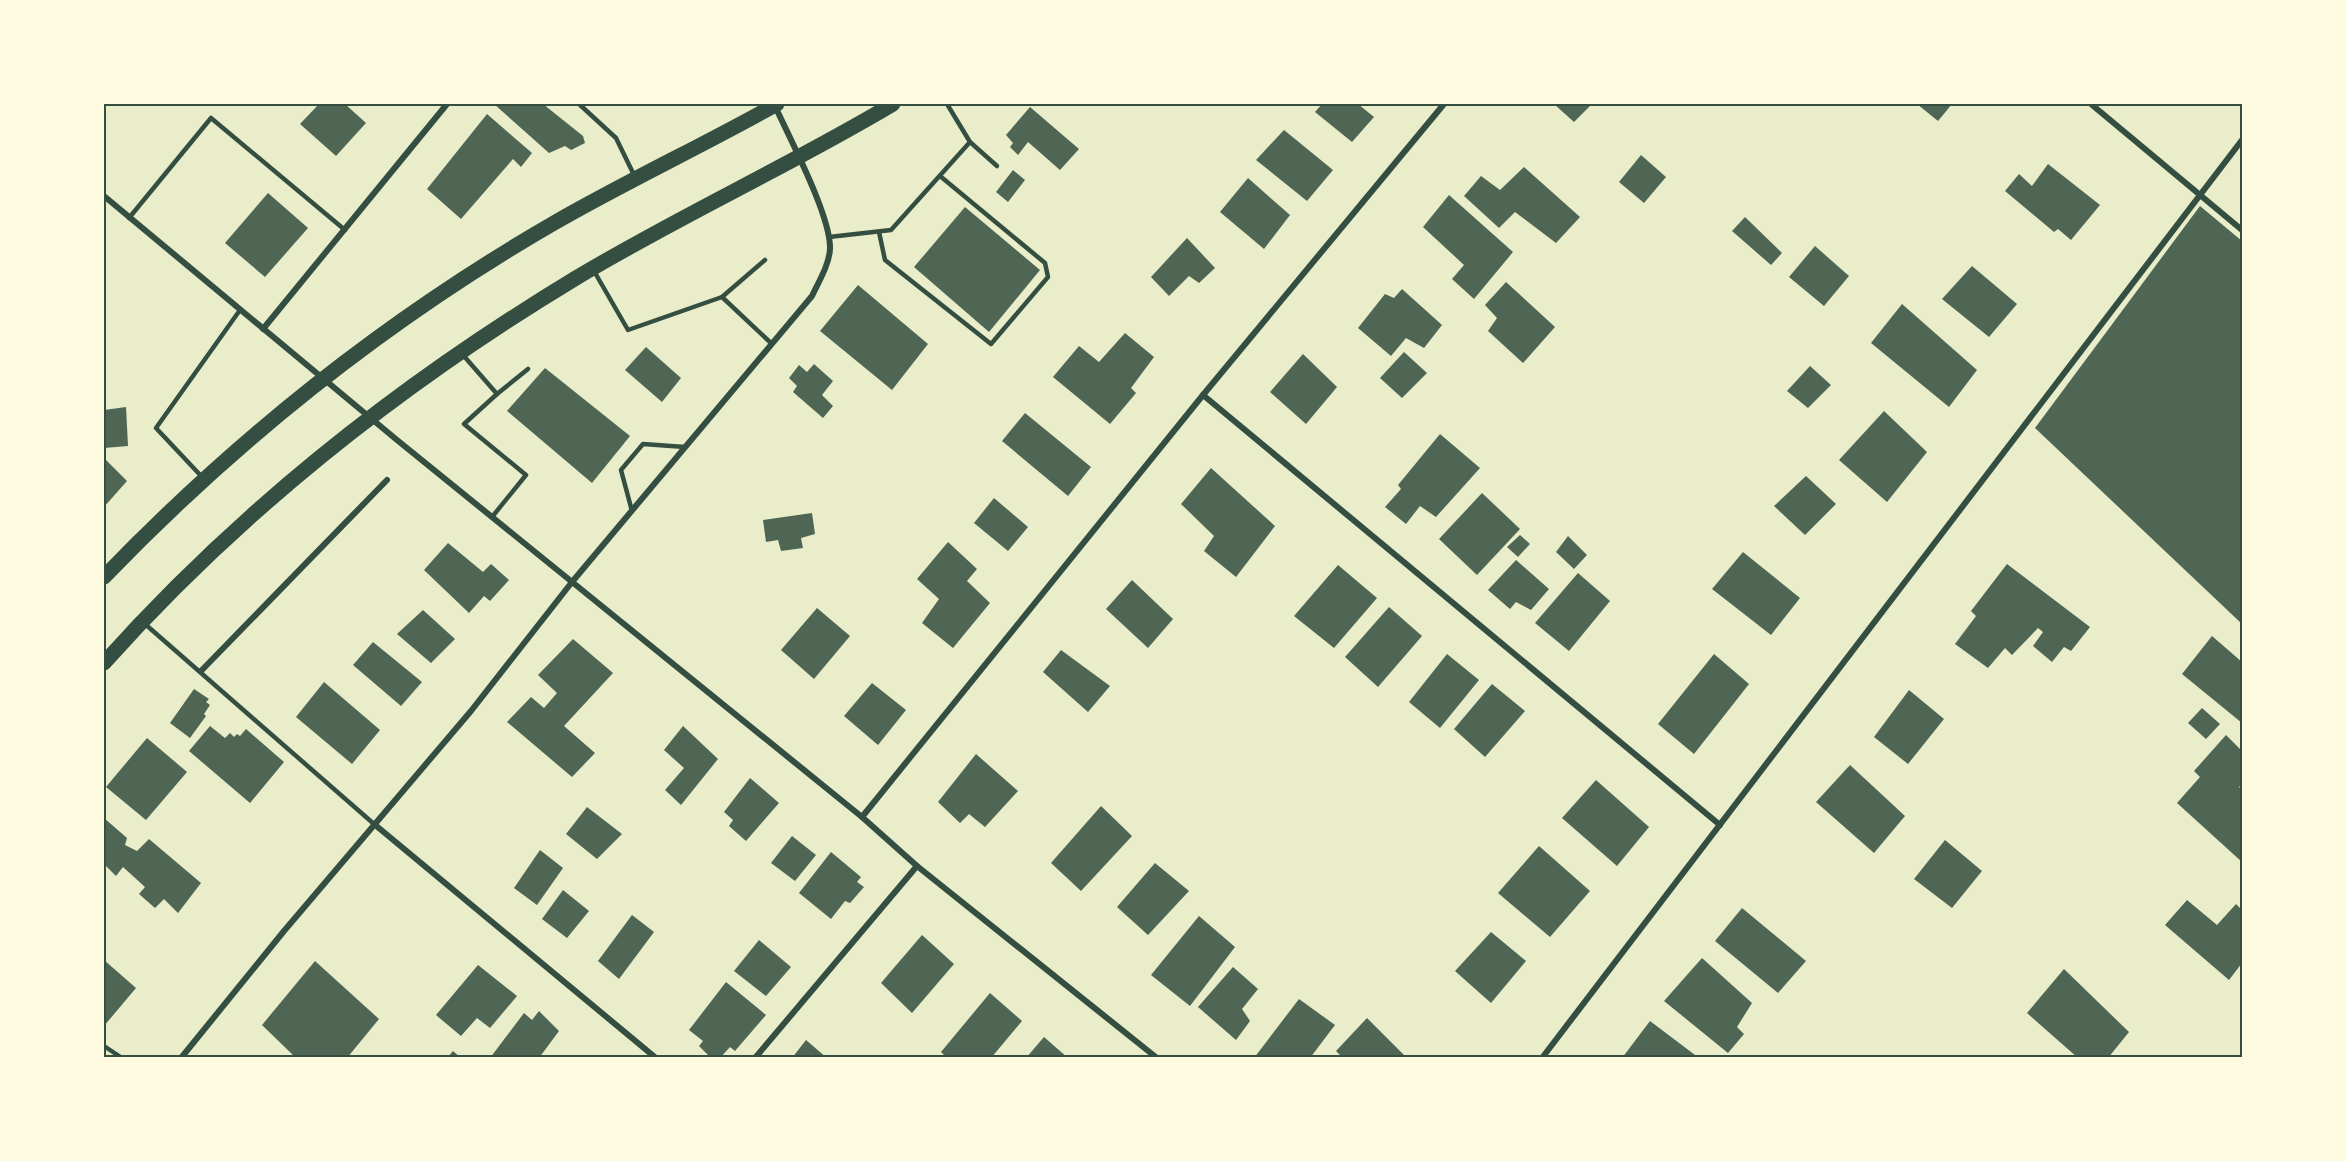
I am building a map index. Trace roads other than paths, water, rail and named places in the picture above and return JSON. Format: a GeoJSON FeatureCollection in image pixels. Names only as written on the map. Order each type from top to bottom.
{"type":"FeatureCollection","features":[{"type":"Feature","properties":{"kind":"main road"},"geometry":{"type":"LineString","coordinates":[[104,577],[204,478],[322,378],[417,309],[491,262],[635,178],[776,104]]}},
{"type":"Feature","properties":{"kind":"main road"},"geometry":{"type":"LineString","coordinates":[[104,663],[142,621],[252,515],[371,418],[460,353],[593,268],[799,158],[893,104]]}},
{"type":"Feature","properties":{"kind":"street"},"geometry":{"type":"LineString","coordinates":[[263,329],[447,104]]}},
{"type":"Feature","properties":{"kind":"street"},"geometry":{"type":"LineString","coordinates":[[181,1058],[374,824],[471,711],[572,582],[812,296],[825,270],[830,250],[828,228],[776,104]]}},
{"type":"Feature","properties":{"kind":"street"},"geometry":{"type":"LineString","coordinates":[[862,817],[1203,395],[1444,104]]}},
{"type":"Feature","properties":{"kind":"street"},"geometry":{"type":"LineString","coordinates":[[2091,104],[2242,230]]}},
{"type":"Feature","properties":{"kind":"street"},"geometry":{"type":"LineString","coordinates":[[1542,1058],[2242,140]]}},
{"type":"Feature","properties":{"kind":"street"},"geometry":{"type":"LineString","coordinates":[[104,196],[322,378],[862,817],[917,866],[1157,1058]]}},
{"type":"Feature","properties":{"kind":"street"},"geometry":{"type":"LineString","coordinates":[[1203,395],[1720,825]]}},
{"type":"Feature","properties":{"kind":"street"},"geometry":{"type":"LineString","coordinates":[[201,671],[387,480]]}},
{"type":"Feature","properties":{"kind":"street"},"geometry":{"type":"LineString","coordinates":[[374,824],[656,1058]]}},
{"type":"Feature","properties":{"kind":"street"},"geometry":{"type":"LineString","coordinates":[[755,1058],[917,866]]}},
{"type":"Feature","properties":{"kind":"lane"},"geometry":{"type":"LineString","coordinates":[[579,104],[616,138],[635,178]]}},
{"type":"Feature","properties":{"kind":"lane"},"geometry":{"type":"LineString","coordinates":[[947,104],[970,142],[997,166]]}},
{"type":"Feature","properties":{"kind":"lane"},"geometry":{"type":"LineString","coordinates":[[129,218],[211,118],[345,230]]}},
{"type":"Feature","properties":{"kind":"lane"},"geometry":{"type":"LineString","coordinates":[[829,237],[891,230],[970,142]]}},
{"type":"Feature","properties":{"kind":"lane"},"geometry":{"type":"LineString","coordinates":[[879,232],[885,260],[991,344],[1048,277],[1045,263],[940,176]]}},
{"type":"Feature","properties":{"kind":"lane"},"geometry":{"type":"LineString","coordinates":[[593,268],[628,330],[722,297],[765,260]]}},
{"type":"Feature","properties":{"kind":"lane"},"geometry":{"type":"LineString","coordinates":[[722,297],[772,344]]}},
{"type":"Feature","properties":{"kind":"lane"},"geometry":{"type":"LineString","coordinates":[[204,478],[156,428],[240,310]]}},
{"type":"Feature","properties":{"kind":"lane"},"geometry":{"type":"LineString","coordinates":[[460,353],[496,394]]}},
{"type":"Feature","properties":{"kind":"lane"},"geometry":{"type":"LineString","coordinates":[[492,517],[526,475],[464,424],[496,394],[528,369]]}},
{"type":"Feature","properties":{"kind":"lane"},"geometry":{"type":"LineString","coordinates":[[632,511],[621,470],[643,444],[685,447]]}},
{"type":"Feature","properties":{"kind":"lane"},"geometry":{"type":"LineString","coordinates":[[142,621],[374,824]]}},
{"type":"Feature","properties":{"kind":"lane"},"geometry":{"type":"LineString","coordinates":[[104,1046],[122,1058]]}}]}
